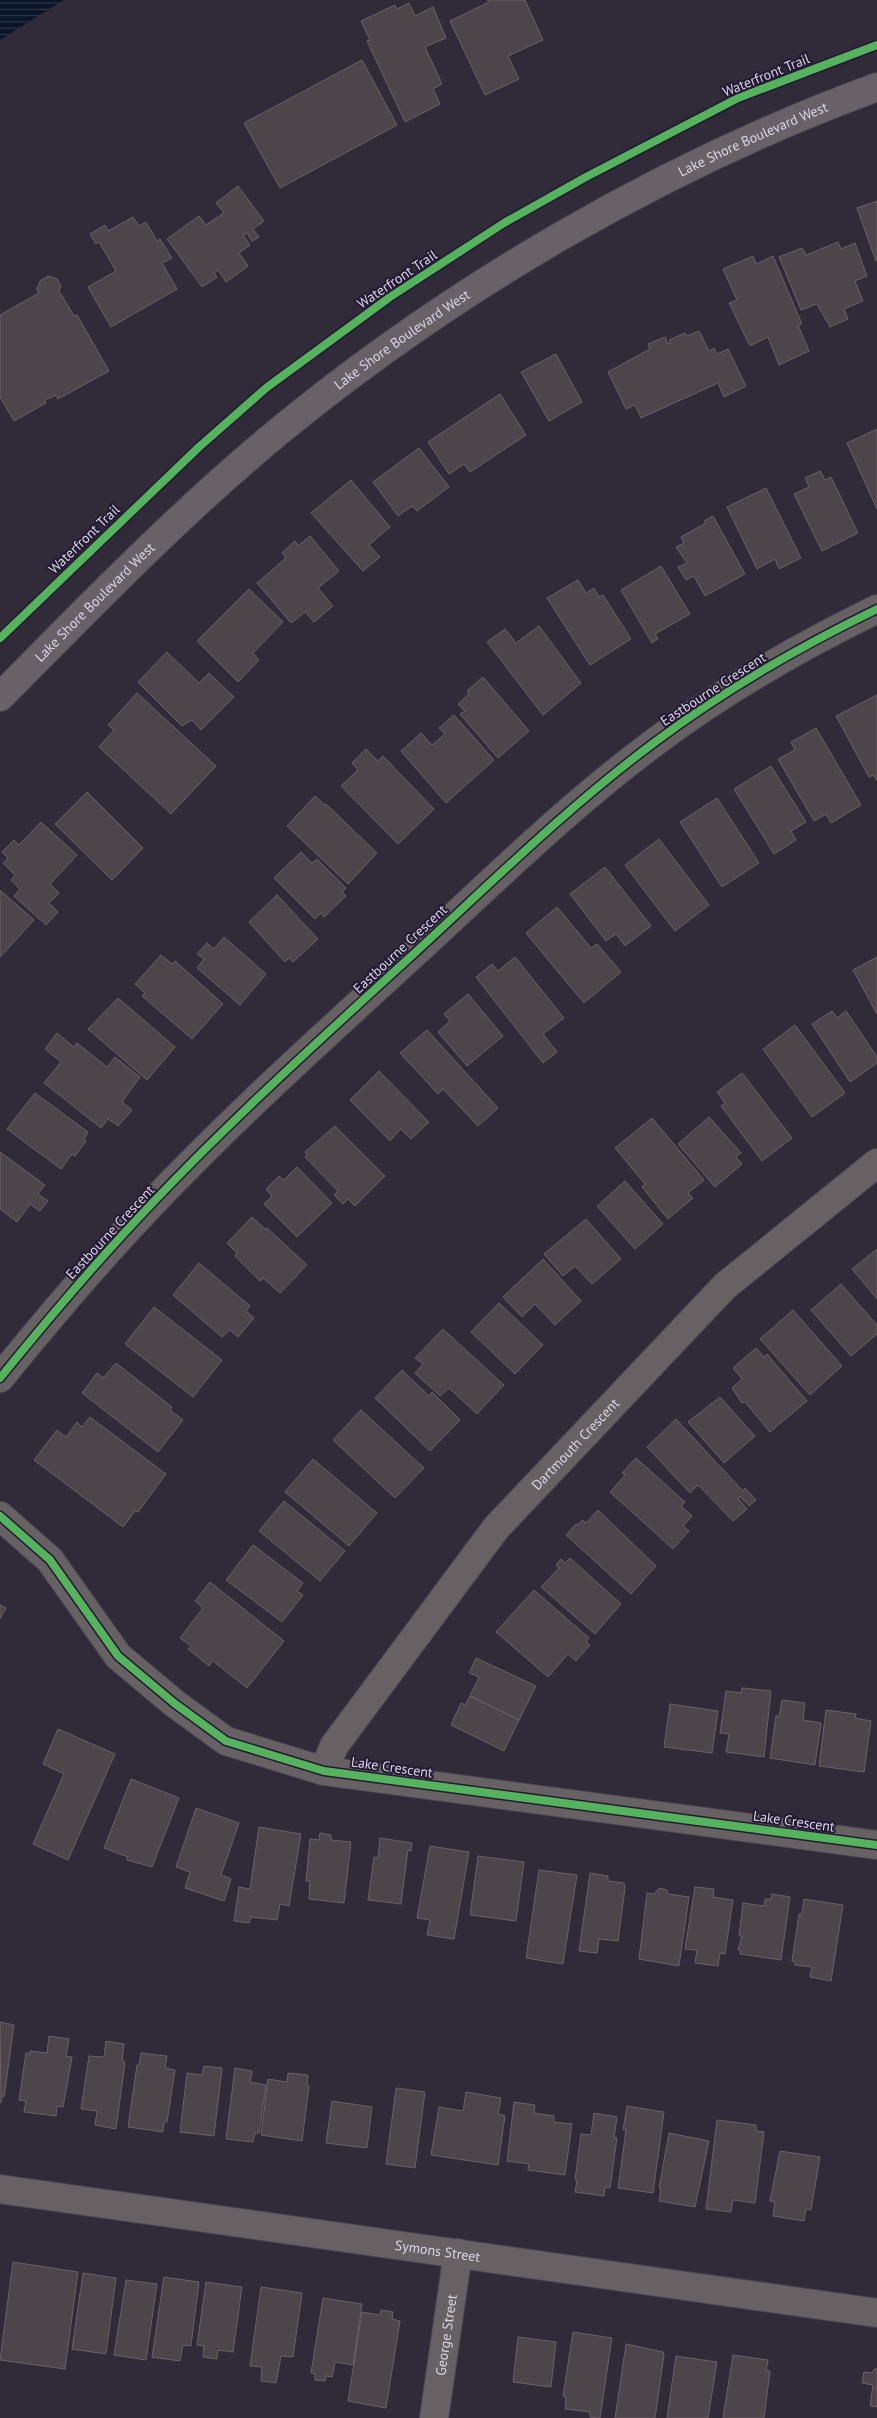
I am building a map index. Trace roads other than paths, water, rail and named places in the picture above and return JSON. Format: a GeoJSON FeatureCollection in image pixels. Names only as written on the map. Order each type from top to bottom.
{"type":"FeatureCollection","features":[{"type":"Feature","properties":{"kind":"main road","name":"Lake Shore Boulevard West"},"geometry":{"type":"LineString","coordinates":[[0,697],[227,476],[328,392],[432,317],[562,237],[703,160],[776,128],[877,88]]}},
{"type":"Feature","properties":{"kind":"street","name":"Eastbourne Crescent"},"geometry":{"type":"LineString","coordinates":[[0,1378],[108,1250],[172,1184],[309,1049],[557,822],[654,742],[722,696],[808,642],[877,609]]}},
{"type":"Feature","properties":{"kind":"street","name":"Dartmouth Crescent"},"geometry":{"type":"LineString","coordinates":[[324,1771],[334,1746],[496,1528],[725,1286],[877,1163]]}},
{"type":"Feature","properties":{"kind":"street","name":"Lake Crescent"},"geometry":{"type":"LineString","coordinates":[[0,1516],[50,1560],[118,1656],[174,1703],[226,1741],[324,1771],[877,1845]]}},
{"type":"Feature","properties":{"kind":"street","name":"Symons Street"},"geometry":{"type":"LineString","coordinates":[[0,2189],[877,2313]]}},
{"type":"Feature","properties":{"kind":"street","name":"George Street"},"geometry":{"type":"LineString","coordinates":[[434,2418],[458,2253]]}},
{"type":"Feature","properties":{"kind":"water"},"geometry":{"type":"Polygon","coordinates":[[[0,0],[64,0],[0,40],[0,0]]]}},
{"type":"Feature","properties":{"kind":"tram line"},"geometry":{"type":"LineString","coordinates":[[0,684],[171,515],[242,451],[347,367],[417,317],[489,269],[564,225],[640,184],[718,145],[797,110],[877,78]]}},
{"type":"Feature","properties":{"kind":"tram line"},"geometry":{"type":"LineString","coordinates":[[0,707],[80,626],[203,508],[333,397],[408,342],[460,307],[540,258],[621,212],[747,149],[833,112],[877,96]]}}]}
